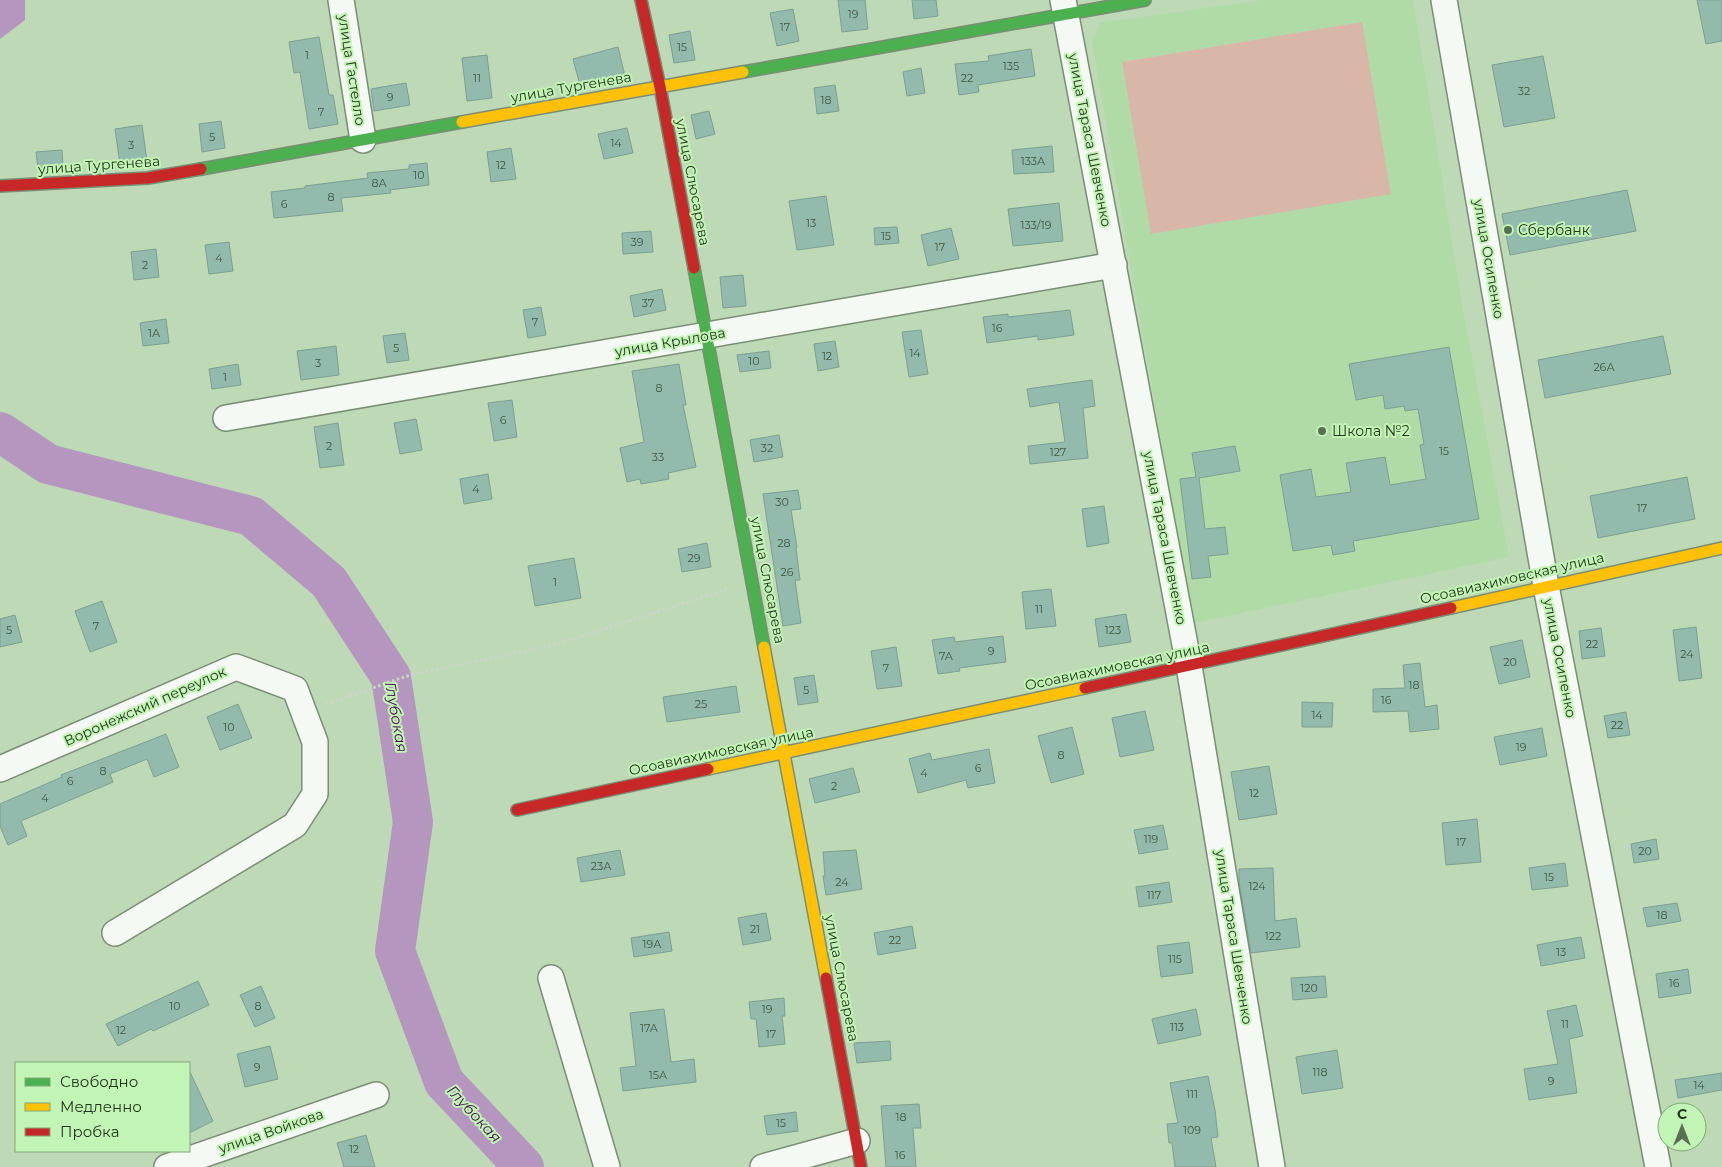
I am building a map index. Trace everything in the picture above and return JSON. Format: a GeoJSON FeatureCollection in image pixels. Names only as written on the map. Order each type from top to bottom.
{"type":"FeatureCollection","features":[{"type":"Feature","properties":{"kind":"street","name":"улица Гастелло"},"geometry":{"type":"LineString","coordinates":[[341,0],[363,140]]}},
{"type":"Feature","properties":{"kind":"street","name":"улица Слюсарева"},"geometry":{"type":"LineString","coordinates":[[641,0],[660,87],[707,336],[861,1167]]}},
{"type":"Feature","properties":{"kind":"street","name":"улица Тургенева"},"geometry":{"type":"LineString","coordinates":[[0,186],[148,178],[660,87],[1065,7],[1145,0]]}},
{"type":"Feature","properties":{"kind":"street","name":"улица Осипенко"},"geometry":{"type":"LineString","coordinates":[[1444,0],[1546,586],[1658,1167]]}},
{"type":"Feature","properties":{"kind":"street","name":"улица Тараса Шевченко"},"geometry":{"type":"LineString","coordinates":[[1065,7],[1189,666],[1272,1167]]}},
{"type":"Feature","properties":{"kind":"street","name":"улица Крылова"},"geometry":{"type":"LineString","coordinates":[[226,418],[1114,265]]}},
{"type":"Feature","properties":{"kind":"street","name":"Осоавиахимовская улица"},"geometry":{"type":"LineString","coordinates":[[518,810],[1189,666],[1722,548]]}},
{"type":"Feature","properties":{"kind":"street","name":"Воронежский переулок"},"geometry":{"type":"LineString","coordinates":[[0,770],[236,667],[295,689],[315,742],[315,794],[295,825],[115,933]]}},
{"type":"Feature","properties":{"kind":"street"},"geometry":{"type":"LineString","coordinates":[[551,978],[607,1167]]}},
{"type":"Feature","properties":{"kind":"street","name":"улица Войкова"},"geometry":{"type":"LineString","coordinates":[[167,1167],[376,1095]]}},
{"type":"Feature","properties":{"kind":"street"},"geometry":{"type":"LineString","coordinates":[[763,1167],[857,1141]]}},
{"type":"Feature","properties":{"kind":"path"},"geometry":{"type":"LineString","coordinates":[[347,698],[413,674],[555,645],[753,581]]}},
{"type":"Feature","properties":{"kind":"shaded area"},"geometry":{"type":"Polygon","coordinates":[[[0,0],[25,0],[25,20],[0,39],[0,0]]]}},
{"type":"Feature","properties":{"kind":"shaded area","name":"Школа №2"},"geometry":{"type":"Polygon","coordinates":[[[1263,0],[1413,0],[1462,304],[1509,557],[1193,623],[1092,43],[1100,23],[1263,0]]]}},
{"type":"Feature","properties":{"kind":"shaded area"},"geometry":{"type":"Polygon","coordinates":[[[1362,22],[1391,194],[1151,234],[1122,62],[1362,22]]]}},
{"type":"Feature","properties":{"kind":"building"},"geometry":{"type":"Polygon","coordinates":[[[838,0],[865,0],[868,29],[842,32],[838,0]]]}},
{"type":"Feature","properties":{"kind":"building"},"geometry":{"type":"Polygon","coordinates":[[[912,0],[936,0],[938,16],[914,19],[912,0]]]}},
{"type":"Feature","properties":{"kind":"building"},"geometry":{"type":"Polygon","coordinates":[[[1697,0],[1722,0],[1722,41],[1706,44],[1697,0]]]}},
{"type":"Feature","properties":{"kind":"building"},"geometry":{"type":"Polygon","coordinates":[[[793,9],[799,41],[777,46],[770,13],[793,9]]]}},
{"type":"Feature","properties":{"kind":"building"},"geometry":{"type":"Polygon","coordinates":[[[690,31],[695,60],[674,63],[669,35],[690,31]]]}},
{"type":"Feature","properties":{"kind":"building"},"geometry":{"type":"Polygon","coordinates":[[[319,37],[329,95],[333,95],[338,124],[309,129],[300,72],[294,73],[289,42],[319,37]]]}},
{"type":"Feature","properties":{"kind":"building"},"geometry":{"type":"Polygon","coordinates":[[[618,47],[625,76],[580,85],[573,59],[618,47]]]}},
{"type":"Feature","properties":{"kind":"building"},"geometry":{"type":"Polygon","coordinates":[[[1031,49],[1035,76],[978,85],[979,92],[959,95],[955,64],[989,61],[988,56],[1031,49]]]}},
{"type":"Feature","properties":{"kind":"building"},"geometry":{"type":"Polygon","coordinates":[[[487,55],[492,98],[467,101],[462,58],[487,55]]]}},
{"type":"Feature","properties":{"kind":"building"},"geometry":{"type":"Polygon","coordinates":[[[1543,56],[1555,118],[1504,127],[1492,65],[1543,56]]]}},
{"type":"Feature","properties":{"kind":"building"},"geometry":{"type":"Polygon","coordinates":[[[921,68],[925,93],[907,96],[903,72],[921,68]]]}},
{"type":"Feature","properties":{"kind":"building"},"geometry":{"type":"Polygon","coordinates":[[[406,83],[410,105],[374,111],[371,89],[406,83]]]}},
{"type":"Feature","properties":{"kind":"building"},"geometry":{"type":"Polygon","coordinates":[[[835,85],[839,111],[817,114],[814,88],[835,85]]]}},
{"type":"Feature","properties":{"kind":"building"},"geometry":{"type":"Polygon","coordinates":[[[709,111],[715,134],[696,139],[691,115],[709,111]]]}},
{"type":"Feature","properties":{"kind":"building"},"geometry":{"type":"Polygon","coordinates":[[[221,121],[225,148],[202,152],[199,124],[221,121]]]}},
{"type":"Feature","properties":{"kind":"building"},"geometry":{"type":"Polygon","coordinates":[[[142,125],[147,161],[120,164],[115,129],[142,125]]]}},
{"type":"Feature","properties":{"kind":"building"},"geometry":{"type":"Polygon","coordinates":[[[627,128],[633,153],[604,159],[598,134],[627,128]]]}},
{"type":"Feature","properties":{"kind":"building"},"geometry":{"type":"Polygon","coordinates":[[[1052,146],[1054,172],[1014,174],[1012,150],[1052,146]]]}},
{"type":"Feature","properties":{"kind":"building"},"geometry":{"type":"Polygon","coordinates":[[[511,148],[516,179],[491,182],[487,152],[511,148]]]}},
{"type":"Feature","properties":{"kind":"building"},"geometry":{"type":"Polygon","coordinates":[[[62,150],[63,167],[38,168],[36,152],[62,150]]]}},
{"type":"Feature","properties":{"kind":"building"},"geometry":{"type":"Polygon","coordinates":[[[427,163],[429,185],[390,190],[391,193],[341,198],[343,211],[274,218],[271,192],[368,178],[367,173],[409,169],[409,165],[427,163]]]}},
{"type":"Feature","properties":{"kind":"building"},"geometry":{"type":"Polygon","coordinates":[[[1627,190],[1636,231],[1510,255],[1502,214],[1627,190]]]}},
{"type":"Feature","properties":{"kind":"building"},"geometry":{"type":"Polygon","coordinates":[[[826,196],[834,245],[797,250],[789,201],[826,196]]]}},
{"type":"Feature","properties":{"kind":"building"},"geometry":{"type":"Polygon","coordinates":[[[1059,203],[1063,241],[1013,246],[1008,209],[1059,203]]]}},
{"type":"Feature","properties":{"kind":"building"},"geometry":{"type":"Polygon","coordinates":[[[897,227],[899,243],[875,245],[874,228],[897,227]]]}},
{"type":"Feature","properties":{"kind":"building"},"geometry":{"type":"Polygon","coordinates":[[[951,228],[959,259],[928,266],[921,235],[951,228]]]}},
{"type":"Feature","properties":{"kind":"building"},"geometry":{"type":"Polygon","coordinates":[[[651,231],[653,252],[623,254],[622,233],[651,231]]]}},
{"type":"Feature","properties":{"kind":"building"},"geometry":{"type":"Polygon","coordinates":[[[229,242],[233,271],[209,274],[205,245],[229,242]]]}},
{"type":"Feature","properties":{"kind":"building"},"geometry":{"type":"Polygon","coordinates":[[[156,249],[159,277],[134,280],[131,252],[156,249]]]}},
{"type":"Feature","properties":{"kind":"building"},"geometry":{"type":"Polygon","coordinates":[[[743,275],[746,306],[723,308],[720,277],[743,275]]]}},
{"type":"Feature","properties":{"kind":"building"},"geometry":{"type":"Polygon","coordinates":[[[662,289],[666,310],[634,317],[630,296],[662,289]]]}},
{"type":"Feature","properties":{"kind":"building"},"geometry":{"type":"Polygon","coordinates":[[[541,307],[546,335],[528,338],[523,310],[541,307]]]}},
{"type":"Feature","properties":{"kind":"building"},"geometry":{"type":"Polygon","coordinates":[[[1070,310],[1074,335],[1038,340],[1038,336],[987,343],[983,317],[1008,314],[1008,317],[1070,310]]]}},
{"type":"Feature","properties":{"kind":"building"},"geometry":{"type":"Polygon","coordinates":[[[166,319],[169,343],[143,346],[140,323],[166,319]]]}},
{"type":"Feature","properties":{"kind":"building"},"geometry":{"type":"Polygon","coordinates":[[[921,330],[928,374],[909,377],[902,332],[921,330]]]}},
{"type":"Feature","properties":{"kind":"building"},"geometry":{"type":"Polygon","coordinates":[[[405,333],[409,360],[387,363],[383,336],[405,333]]]}},
{"type":"Feature","properties":{"kind":"building"},"geometry":{"type":"Polygon","coordinates":[[[1663,336],[1671,374],[1545,398],[1538,360],[1663,336]]]}},
{"type":"Feature","properties":{"kind":"building"},"geometry":{"type":"Polygon","coordinates":[[[835,341],[839,367],[818,371],[814,344],[835,341]]]}},
{"type":"Feature","properties":{"kind":"building"},"geometry":{"type":"Polygon","coordinates":[[[336,346],[339,375],[301,380],[297,351],[336,346]]]}},
{"type":"Feature","properties":{"kind":"building"},"geometry":{"type":"Polygon","coordinates":[[[1449,347],[1479,519],[1353,541],[1355,551],[1333,555],[1331,545],[1293,551],[1280,475],[1311,469],[1316,497],[1351,492],[1346,463],[1385,457],[1390,485],[1426,479],[1420,445],[1424,444],[1418,409],[1405,411],[1404,406],[1385,409],[1383,395],[1356,400],[1349,364],[1449,347]]]}},
{"type":"Feature","properties":{"kind":"building"},"geometry":{"type":"Polygon","coordinates":[[[769,351],[771,368],[740,372],[737,355],[769,351]]]}},
{"type":"Feature","properties":{"kind":"building"},"geometry":{"type":"Polygon","coordinates":[[[238,364],[241,385],[212,389],[209,369],[238,364]]]}},
{"type":"Feature","properties":{"kind":"building"},"geometry":{"type":"Polygon","coordinates":[[[679,364],[686,405],[683,405],[696,467],[668,473],[669,479],[641,484],[640,479],[627,482],[620,448],[644,442],[632,371],[679,364]]]}},
{"type":"Feature","properties":{"kind":"building"},"geometry":{"type":"Polygon","coordinates":[[[1092,380],[1095,406],[1083,408],[1088,458],[1030,464],[1028,446],[1065,442],[1059,402],[1030,407],[1027,389],[1092,380]]]}},
{"type":"Feature","properties":{"kind":"building"},"geometry":{"type":"Polygon","coordinates":[[[512,400],[517,437],[494,441],[488,403],[512,400]]]}},
{"type":"Feature","properties":{"kind":"building"},"geometry":{"type":"Polygon","coordinates":[[[416,419],[422,450],[400,454],[394,423],[416,419]]]}},
{"type":"Feature","properties":{"kind":"building"},"geometry":{"type":"Polygon","coordinates":[[[338,423],[344,465],[320,468],[314,427],[338,423]]]}},
{"type":"Feature","properties":{"kind":"building"},"geometry":{"type":"Polygon","coordinates":[[[779,435],[783,457],[754,462],[750,440],[779,435]]]}},
{"type":"Feature","properties":{"kind":"building"},"geometry":{"type":"Polygon","coordinates":[[[1235,446],[1240,471],[1199,478],[1205,529],[1225,527],[1228,554],[1208,556],[1211,577],[1192,579],[1180,479],[1196,477],[1192,453],[1235,446]]]}},
{"type":"Feature","properties":{"kind":"building"},"geometry":{"type":"Polygon","coordinates":[[[488,474],[492,499],[464,504],[460,479],[488,474]]]}},
{"type":"Feature","properties":{"kind":"building"},"geometry":{"type":"Polygon","coordinates":[[[1687,477],[1695,519],[1598,538],[1590,496],[1687,477]]]}},
{"type":"Feature","properties":{"kind":"building"},"geometry":{"type":"Polygon","coordinates":[[[798,490],[801,509],[791,510],[800,580],[795,580],[801,623],[783,626],[763,494],[798,490]]]}},
{"type":"Feature","properties":{"kind":"building"},"geometry":{"type":"Polygon","coordinates":[[[1104,506],[1109,543],[1087,547],[1082,509],[1104,506]]]}},
{"type":"Feature","properties":{"kind":"building"},"geometry":{"type":"Polygon","coordinates":[[[707,543],[711,567],[682,572],[678,549],[707,543]]]}},
{"type":"Feature","properties":{"kind":"building"},"geometry":{"type":"Polygon","coordinates":[[[574,558],[581,598],[535,606],[528,566],[574,558]]]}},
{"type":"Feature","properties":{"kind":"building"},"geometry":{"type":"Polygon","coordinates":[[[1051,589],[1056,626],[1026,629],[1022,592],[1051,589]]]}},
{"type":"Feature","properties":{"kind":"building"},"geometry":{"type":"Polygon","coordinates":[[[102,601],[117,642],[90,652],[75,611],[102,601]]]}},
{"type":"Feature","properties":{"kind":"building"},"geometry":{"type":"Polygon","coordinates":[[[1126,614],[1131,642],[1099,647],[1095,619],[1126,614]]]}},
{"type":"Feature","properties":{"kind":"building"},"geometry":{"type":"Polygon","coordinates":[[[15,615],[22,642],[0,647],[0,619],[15,615]]]}},
{"type":"Feature","properties":{"kind":"building"},"geometry":{"type":"Polygon","coordinates":[[[1696,627],[1702,678],[1679,681],[1673,630],[1696,627]]]}},
{"type":"Feature","properties":{"kind":"building"},"geometry":{"type":"Polygon","coordinates":[[[1601,628],[1605,656],[1582,659],[1579,631],[1601,628]]]}},
{"type":"Feature","properties":{"kind":"building"},"geometry":{"type":"Polygon","coordinates":[[[1003,636],[1006,662],[959,668],[960,671],[938,674],[932,640],[954,637],[955,642],[1003,636]]]}},
{"type":"Feature","properties":{"kind":"building"},"geometry":{"type":"Polygon","coordinates":[[[1522,640],[1530,677],[1499,684],[1490,647],[1522,640]]]}},
{"type":"Feature","properties":{"kind":"building"},"geometry":{"type":"Polygon","coordinates":[[[896,647],[902,686],[877,689],[871,651],[896,647]]]}},
{"type":"Feature","properties":{"kind":"building"},"geometry":{"type":"Polygon","coordinates":[[[1420,663],[1425,707],[1437,705],[1439,729],[1410,732],[1408,711],[1373,712],[1373,689],[1405,688],[1403,665],[1420,663]]]}},
{"type":"Feature","properties":{"kind":"building"},"geometry":{"type":"Polygon","coordinates":[[[814,675],[818,702],[798,705],[794,678],[814,675]]]}},
{"type":"Feature","properties":{"kind":"building"},"geometry":{"type":"Polygon","coordinates":[[[736,686],[740,712],[667,722],[663,697],[736,686]]]}},
{"type":"Feature","properties":{"kind":"building"},"geometry":{"type":"Polygon","coordinates":[[[1302,702],[1333,703],[1332,727],[1302,727],[1302,702]]]}},
{"type":"Feature","properties":{"kind":"building"},"geometry":{"type":"Polygon","coordinates":[[[238,704],[252,738],[220,750],[207,717],[238,704]]]}},
{"type":"Feature","properties":{"kind":"building"},"geometry":{"type":"Polygon","coordinates":[[[1145,711],[1154,750],[1120,757],[1112,718],[1145,711]]]}},
{"type":"Feature","properties":{"kind":"building"},"geometry":{"type":"Polygon","coordinates":[[[1626,712],[1630,735],[1608,738],[1604,716],[1626,712]]]}},
{"type":"Feature","properties":{"kind":"building"},"geometry":{"type":"Polygon","coordinates":[[[1072,727],[1084,774],[1051,783],[1038,736],[1072,727]]]}},
{"type":"Feature","properties":{"kind":"building"},"geometry":{"type":"Polygon","coordinates":[[[1542,728],[1547,756],[1500,765],[1494,737],[1542,728]]]}},
{"type":"Feature","properties":{"kind":"building"},"geometry":{"type":"Polygon","coordinates":[[[166,734],[179,767],[154,777],[147,759],[110,774],[113,782],[21,821],[27,836],[8,845],[0,826],[0,804],[62,777],[61,775],[166,734]]]}},
{"type":"Feature","properties":{"kind":"building"},"geometry":{"type":"Polygon","coordinates":[[[989,749],[995,783],[968,788],[966,780],[918,793],[909,759],[930,753],[932,760],[989,749]]]}},
{"type":"Feature","properties":{"kind":"building"},"geometry":{"type":"Polygon","coordinates":[[[1269,766],[1277,814],[1239,820],[1231,772],[1269,766]]]}},
{"type":"Feature","properties":{"kind":"building"},"geometry":{"type":"Polygon","coordinates":[[[853,768],[860,792],[815,803],[809,779],[853,768]]]}},
{"type":"Feature","properties":{"kind":"building"},"geometry":{"type":"Polygon","coordinates":[[[1477,819],[1481,862],[1446,865],[1442,823],[1477,819]]]}},
{"type":"Feature","properties":{"kind":"building"},"geometry":{"type":"Polygon","coordinates":[[[1163,825],[1168,849],[1139,854],[1134,830],[1163,825]]]}},
{"type":"Feature","properties":{"kind":"building"},"geometry":{"type":"Polygon","coordinates":[[[1656,839],[1659,859],[1634,863],[1631,844],[1656,839]]]}},
{"type":"Feature","properties":{"kind":"building"},"geometry":{"type":"Polygon","coordinates":[[[620,850],[625,875],[581,882],[577,858],[620,850]]]}},
{"type":"Feature","properties":{"kind":"building"},"geometry":{"type":"Polygon","coordinates":[[[856,850],[862,889],[826,895],[823,876],[825,876],[823,852],[856,850]]]}},
{"type":"Feature","properties":{"kind":"building"},"geometry":{"type":"Polygon","coordinates":[[[1565,863],[1568,886],[1532,890],[1529,868],[1565,863]]]}},
{"type":"Feature","properties":{"kind":"building"},"geometry":{"type":"Polygon","coordinates":[[[1273,868],[1275,921],[1296,918],[1300,947],[1251,953],[1239,882],[1239,869],[1273,868]]]}},
{"type":"Feature","properties":{"kind":"building"},"geometry":{"type":"Polygon","coordinates":[[[1169,882],[1172,902],[1139,907],[1136,887],[1169,882]]]}},
{"type":"Feature","properties":{"kind":"building"},"geometry":{"type":"Polygon","coordinates":[[[1677,903],[1681,921],[1647,927],[1643,908],[1677,903]]]}},
{"type":"Feature","properties":{"kind":"building"},"geometry":{"type":"Polygon","coordinates":[[[766,913],[771,940],[743,945],[738,918],[766,913]]]}},
{"type":"Feature","properties":{"kind":"building"},"geometry":{"type":"Polygon","coordinates":[[[912,926],[916,948],[878,955],[874,933],[912,926]]]}},
{"type":"Feature","properties":{"kind":"building"},"geometry":{"type":"Polygon","coordinates":[[[669,932],[672,951],[634,957],[631,938],[669,932]]]}},
{"type":"Feature","properties":{"kind":"building"},"geometry":{"type":"Polygon","coordinates":[[[1581,937],[1585,958],[1541,966],[1537,945],[1581,937]]]}},
{"type":"Feature","properties":{"kind":"building"},"geometry":{"type":"Polygon","coordinates":[[[1189,942],[1193,973],[1161,977],[1157,946],[1189,942]]]}},
{"type":"Feature","properties":{"kind":"building"},"geometry":{"type":"Polygon","coordinates":[[[1688,969],[1691,993],[1659,998],[1656,974],[1688,969]]]}},
{"type":"Feature","properties":{"kind":"building"},"geometry":{"type":"Polygon","coordinates":[[[1325,976],[1327,997],[1293,1000],[1291,978],[1325,976]]]}},
{"type":"Feature","properties":{"kind":"building"},"geometry":{"type":"Polygon","coordinates":[[[198,981],[209,1005],[153,1031],[151,1029],[118,1046],[106,1024],[198,981]]]}},
{"type":"Feature","properties":{"kind":"building"},"geometry":{"type":"Polygon","coordinates":[[[261,986],[275,1018],[255,1027],[240,995],[261,986]]]}},
{"type":"Feature","properties":{"kind":"building"},"geometry":{"type":"Polygon","coordinates":[[[784,998],[785,1016],[782,1016],[785,1044],[759,1047],[756,1019],[751,1019],[749,1002],[784,998]]]}},
{"type":"Feature","properties":{"kind":"building"},"geometry":{"type":"Polygon","coordinates":[[[1576,1005],[1583,1036],[1569,1039],[1577,1093],[1529,1100],[1524,1069],[1558,1064],[1547,1011],[1576,1005]]]}},
{"type":"Feature","properties":{"kind":"building"},"geometry":{"type":"Polygon","coordinates":[[[664,1009],[671,1062],[694,1059],[696,1082],[623,1091],[620,1068],[636,1066],[630,1013],[664,1009]]]}},
{"type":"Feature","properties":{"kind":"building"},"geometry":{"type":"Polygon","coordinates":[[[1196,1009],[1201,1035],[1158,1044],[1152,1019],[1196,1009]]]}},
{"type":"Feature","properties":{"kind":"building"},"geometry":{"type":"Polygon","coordinates":[[[890,1041],[891,1060],[857,1063],[854,1043],[890,1041]]]}},
{"type":"Feature","properties":{"kind":"building"},"geometry":{"type":"Polygon","coordinates":[[[270,1046],[278,1079],[245,1087],[237,1054],[270,1046]]]}},
{"type":"Feature","properties":{"kind":"building"},"geometry":{"type":"Polygon","coordinates":[[[1337,1050],[1343,1088],[1302,1094],[1296,1057],[1337,1050]]]}},
{"type":"Feature","properties":{"kind":"building"},"geometry":{"type":"Polygon","coordinates":[[[190,1072],[213,1121],[190,1132],[190,1072]]]}},
{"type":"Feature","properties":{"kind":"building"},"geometry":{"type":"Polygon","coordinates":[[[1722,1073],[1722,1090],[1678,1098],[1675,1080],[1722,1073]]]}},
{"type":"Feature","properties":{"kind":"building"},"geometry":{"type":"Polygon","coordinates":[[[1208,1076],[1218,1137],[1211,1138],[1216,1167],[1175,1167],[1172,1143],[1169,1143],[1167,1124],[1178,1123],[1170,1083],[1208,1076]]]}},
{"type":"Feature","properties":{"kind":"building"},"geometry":{"type":"Polygon","coordinates":[[[919,1104],[921,1128],[913,1128],[916,1167],[886,1167],[881,1106],[919,1104]]]}},
{"type":"Feature","properties":{"kind":"building"},"geometry":{"type":"Polygon","coordinates":[[[796,1112],[798,1131],[767,1135],[764,1116],[796,1112]]]}},
{"type":"Feature","properties":{"kind":"building"},"geometry":{"type":"Polygon","coordinates":[[[366,1135],[375,1167],[344,1167],[337,1143],[366,1135]]]}},
{"type":"Feature","properties":{"kind":"waterway","name":"Глубокая"},"geometry":{"type":"LineString","coordinates":[[0,432],[48,464],[251,516],[329,582],[391,677],[413,822],[395,951],[444,1082],[524,1167]]}},
{"type":"Feature","properties":{"kind":"traffic: fast"},"geometry":{"type":"LineString","coordinates":[[743,72],[1145,0]]}},
{"type":"Feature","properties":{"kind":"traffic: fast"},"geometry":{"type":"LineString","coordinates":[[201,169],[462,122]]}},
{"type":"Feature","properties":{"kind":"traffic: fast"},"geometry":{"type":"LineString","coordinates":[[694,268],[764,647]]}},
{"type":"Feature","properties":{"kind":"traffic: slow"},"geometry":{"type":"LineString","coordinates":[[462,122],[743,72]]}},
{"type":"Feature","properties":{"kind":"traffic: slow"},"geometry":{"type":"LineString","coordinates":[[1451,608],[1722,548]]}},
{"type":"Feature","properties":{"kind":"traffic: slow"},"geometry":{"type":"LineString","coordinates":[[764,647],[826,978]]}},
{"type":"Feature","properties":{"kind":"traffic: slow"},"geometry":{"type":"LineString","coordinates":[[708,769],[1085,688]]}},
{"type":"Feature","properties":{"kind":"traffic: jam"},"geometry":{"type":"LineString","coordinates":[[641,0],[660,87],[694,268]]}},
{"type":"Feature","properties":{"kind":"traffic: jam"},"geometry":{"type":"LineString","coordinates":[[0,186],[148,178],[201,169]]}},
{"type":"Feature","properties":{"kind":"traffic: jam"},"geometry":{"type":"LineString","coordinates":[[1085,688],[1451,608]]}},
{"type":"Feature","properties":{"kind":"traffic: jam"},"geometry":{"type":"LineString","coordinates":[[517,810],[708,769]]}},
{"type":"Feature","properties":{"kind":"traffic: jam"},"geometry":{"type":"LineString","coordinates":[[826,978],[861,1167]]}},
{"type":"Feature","properties":{"kind":"place","name":"Сбербанк"},"geometry":{"type":"Point","coordinates":[1508,230]}},
{"type":"Feature","properties":{"kind":"place","name":"Школа №2"},"geometry":{"type":"Point","coordinates":[1322,431]}}]}
